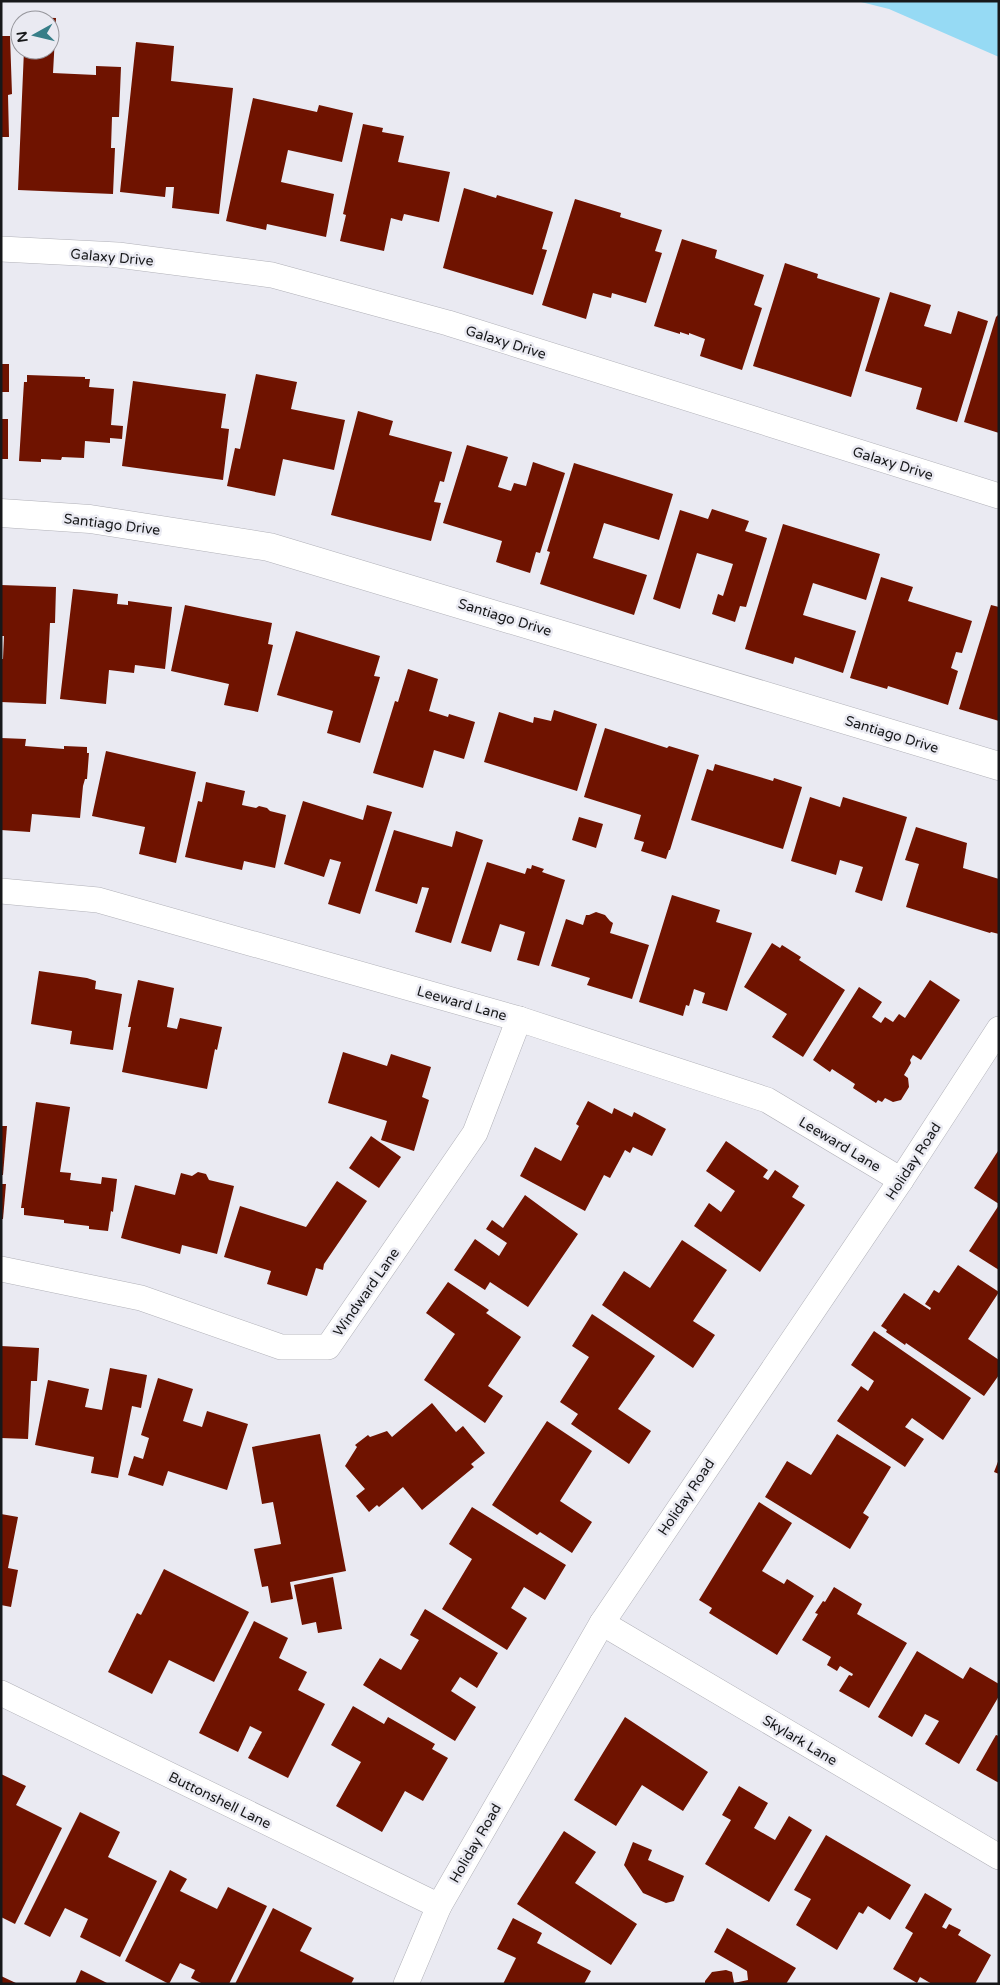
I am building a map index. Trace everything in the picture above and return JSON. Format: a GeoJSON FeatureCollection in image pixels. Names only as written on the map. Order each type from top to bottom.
{"type":"FeatureCollection","features":[{"type":"Feature","properties":{"kind":"street","name":"Galaxy Drive"},"geometry":{"type":"LineString","coordinates":[[1,249],[118,255],[272,275],[448,323],[999,496]]}},
{"type":"Feature","properties":{"kind":"street","name":"Santiago Drive"},"geometry":{"type":"LineString","coordinates":[[1,513],[90,519],[270,547],[999,766]]}},
{"type":"Feature","properties":{"kind":"street","name":"Leeward Lane"},"geometry":{"type":"LineString","coordinates":[[1,891],[98,900],[519,1019],[767,1100],[901,1180]]}},
{"type":"Feature","properties":{"kind":"street","name":"Windward Lane"},"geometry":{"type":"LineString","coordinates":[[1,1270],[141,1298],[281,1347],[328,1347],[476,1133],[519,1019]]}},
{"type":"Feature","properties":{"kind":"street","name":"Holiday Road"},"geometry":{"type":"LineString","coordinates":[[406,1984],[439,1906],[602,1623],[901,1180],[999,1029]]}},
{"type":"Feature","properties":{"kind":"street","name":"Skylark Lane"},"geometry":{"type":"LineString","coordinates":[[602,1623],[999,1857]]}},
{"type":"Feature","properties":{"kind":"street","name":"Buttonshell Lane"},"geometry":{"type":"LineString","coordinates":[[1,1693],[439,1906]]}},
{"type":"Feature","properties":{"kind":"water"},"geometry":{"type":"Polygon","coordinates":[[[857,1],[999,1],[999,57],[889,9],[857,1]]]}},
{"type":"Feature","properties":{"kind":"building"},"geometry":{"type":"Polygon","coordinates":[[[1,36],[10,36],[12,94],[8,95],[9,137],[1,137],[1,36]]]}},
{"type":"Feature","properties":{"kind":"building"},"geometry":{"type":"Polygon","coordinates":[[[136,42],[174,46],[171,81],[233,88],[219,214],[172,208],[174,187],[166,187],[165,197],[120,192],[136,42]]]}},
{"type":"Feature","properties":{"kind":"building"},"geometry":{"type":"Polygon","coordinates":[[[24,60],[54,60],[53,73],[96,75],[96,66],[121,67],[119,117],[112,117],[111,148],[115,148],[113,194],[18,190],[24,60]]]}},
{"type":"Feature","properties":{"kind":"building"},"geometry":{"type":"Polygon","coordinates":[[[253,98],[317,112],[319,105],[353,113],[342,162],[288,150],[281,182],[334,194],[326,237],[267,224],[266,230],[226,221],[253,98]]]}},
{"type":"Feature","properties":{"kind":"building"},"geometry":{"type":"Polygon","coordinates":[[[363,124],[383,128],[382,132],[404,136],[398,162],[450,172],[439,222],[404,214],[402,221],[391,218],[384,251],[340,241],[346,215],[343,214],[363,124]]]}},
{"type":"Feature","properties":{"kind":"building"},"geometry":{"type":"Polygon","coordinates":[[[464,188],[496,198],[497,195],[553,212],[542,249],[547,250],[533,295],[443,268],[464,188]]]}},
{"type":"Feature","properties":{"kind":"building"},"geometry":{"type":"Polygon","coordinates":[[[575,199],[621,213],[620,217],[662,230],[655,251],[662,253],[646,303],[612,293],[611,298],[593,293],[586,319],[542,305],[575,199]]]}},
{"type":"Feature","properties":{"kind":"building"},"geometry":{"type":"Polygon","coordinates":[[[682,239],[717,250],[715,258],[764,275],[754,305],[762,308],[742,370],[700,356],[705,339],[689,333],[689,335],[680,332],[680,334],[654,326],[682,239]]]}},
{"type":"Feature","properties":{"kind":"building"},"geometry":{"type":"Polygon","coordinates":[[[785,263],[818,274],[817,278],[880,298],[851,397],[753,366],[785,263]]]}},
{"type":"Feature","properties":{"kind":"building"},"geometry":{"type":"Polygon","coordinates":[[[890,292],[931,305],[924,326],[951,334],[958,311],[988,321],[957,422],[916,409],[922,388],[865,371],[890,292]]]}},
{"type":"Feature","properties":{"kind":"building"},"geometry":{"type":"Polygon","coordinates":[[[999,314],[999,433],[964,422],[996,317],[999,314]]]}},
{"type":"Feature","properties":{"kind":"building"},"geometry":{"type":"Polygon","coordinates":[[[1,364],[9,364],[9,392],[1,392],[1,364]]]}},
{"type":"Feature","properties":{"kind":"building"},"geometry":{"type":"Polygon","coordinates":[[[256,374],[297,382],[291,409],[345,420],[334,470],[283,459],[275,496],[227,486],[235,448],[240,449],[256,374]]]}},
{"type":"Feature","properties":{"kind":"building"},"geometry":{"type":"Polygon","coordinates":[[[27,375],[85,377],[85,379],[90,379],[89,387],[114,389],[111,425],[123,426],[122,439],[110,438],[110,443],[85,441],[84,458],[62,457],[61,460],[41,459],[41,462],[19,461],[24,382],[27,382],[27,375]]]}},
{"type":"Feature","properties":{"kind":"building"},"geometry":{"type":"Polygon","coordinates":[[[133,381],[226,394],[221,428],[229,429],[223,480],[122,466],[133,381]]]}},
{"type":"Feature","properties":{"kind":"building"},"geometry":{"type":"Polygon","coordinates":[[[358,411],[393,421],[389,435],[452,452],[444,482],[440,481],[434,502],[441,503],[431,541],[331,515],[358,411]]]}},
{"type":"Feature","properties":{"kind":"building"},"geometry":{"type":"Polygon","coordinates":[[[1,419],[8,419],[8,459],[1,459],[1,419]]]}},
{"type":"Feature","properties":{"kind":"building"},"geometry":{"type":"Polygon","coordinates":[[[467,445],[508,457],[498,487],[511,491],[514,483],[526,486],[533,462],[565,473],[540,553],[536,552],[530,573],[496,562],[502,541],[443,523],[467,445]]]}},
{"type":"Feature","properties":{"kind":"building"},"geometry":{"type":"Polygon","coordinates":[[[574,463],[673,494],[659,540],[604,523],[593,558],[647,575],[634,615],[540,584],[550,552],[547,551],[574,463]]]}},
{"type":"Feature","properties":{"kind":"building"},"geometry":{"type":"Polygon","coordinates":[[[712,509],[749,521],[745,531],[767,538],[746,607],[740,606],[735,622],[712,614],[718,594],[723,596],[733,564],[697,553],[680,609],[653,599],[680,510],[708,519],[712,509]]]}},
{"type":"Feature","properties":{"kind":"building"},"geometry":{"type":"Polygon","coordinates":[[[783,524],[880,554],[866,600],[813,583],[803,615],[856,631],[843,673],[795,657],[793,664],[745,649],[783,524]]]}},
{"type":"Feature","properties":{"kind":"building"},"geometry":{"type":"Polygon","coordinates":[[[881,577],[913,587],[908,601],[972,621],[962,653],[956,652],[951,668],[958,671],[948,705],[888,686],[887,689],[850,678],[881,577]]]}},
{"type":"Feature","properties":{"kind":"building"},"geometry":{"type":"Polygon","coordinates":[[[1,585],[56,587],[55,623],[50,623],[46,704],[1,702],[1,659],[3,659],[4,636],[1,636],[1,585]]]}},
{"type":"Feature","properties":{"kind":"building"},"geometry":{"type":"Polygon","coordinates":[[[73,589],[118,594],[117,604],[128,605],[128,601],[172,607],[165,669],[135,665],[134,673],[109,670],[106,704],[60,699],[73,589]]]}},
{"type":"Feature","properties":{"kind":"building"},"geometry":{"type":"Polygon","coordinates":[[[185,605],[272,623],[268,644],[273,645],[258,712],[224,705],[229,684],[171,671],[185,605]]]}},
{"type":"Feature","properties":{"kind":"building"},"geometry":{"type":"Polygon","coordinates":[[[991,605],[999,607],[999,721],[959,709],[991,605]]]}},
{"type":"Feature","properties":{"kind":"building"},"geometry":{"type":"Polygon","coordinates":[[[296,631],[380,656],[374,676],[380,677],[360,743],[327,733],[333,711],[277,695],[296,631]]]}},
{"type":"Feature","properties":{"kind":"building"},"geometry":{"type":"Polygon","coordinates":[[[408,669],[438,679],[429,711],[448,717],[449,714],[475,722],[464,759],[434,750],[423,788],[373,773],[395,701],[398,702],[408,669]]]}},
{"type":"Feature","properties":{"kind":"building"},"geometry":{"type":"Polygon","coordinates":[[[554,710],[597,724],[577,791],[484,762],[499,712],[533,723],[534,717],[551,721],[554,710]]]}},
{"type":"Feature","properties":{"kind":"building"},"geometry":{"type":"Polygon","coordinates":[[[605,728],[667,748],[669,746],[699,755],[666,859],[641,851],[644,842],[634,839],[641,815],[584,797],[605,728]]]}},
{"type":"Feature","properties":{"kind":"building"},"geometry":{"type":"Polygon","coordinates":[[[1,738],[26,739],[25,746],[64,749],[64,746],[87,747],[87,753],[89,753],[87,779],[85,779],[83,786],[80,818],[32,814],[30,832],[1,830],[1,738]]]}},
{"type":"Feature","properties":{"kind":"building"},"geometry":{"type":"Polygon","coordinates":[[[106,751],[196,772],[176,863],[139,854],[145,827],[92,816],[106,751]]]}},
{"type":"Feature","properties":{"kind":"building"},"geometry":{"type":"Polygon","coordinates":[[[715,764],[773,781],[774,778],[802,787],[783,849],[691,820],[707,769],[713,771],[715,764]]]}},
{"type":"Feature","properties":{"kind":"building"},"geometry":{"type":"Polygon","coordinates":[[[206,782],[245,791],[242,805],[256,808],[259,806],[286,815],[275,868],[244,861],[242,870],[185,857],[198,801],[202,802],[206,782]]]}},
{"type":"Feature","properties":{"kind":"building"},"geometry":{"type":"Polygon","coordinates":[[[810,797],[840,807],[843,797],[907,817],[882,901],[855,892],[863,867],[840,860],[836,875],[791,861],[810,797]]]}},
{"type":"Feature","properties":{"kind":"building"},"geometry":{"type":"Polygon","coordinates":[[[303,801],[363,820],[367,805],[392,812],[360,914],[328,904],[341,862],[330,859],[324,877],[284,864],[303,801]]]}},
{"type":"Feature","properties":{"kind":"building"},"geometry":{"type":"Polygon","coordinates":[[[579,817],[603,824],[596,848],[572,840],[579,817]]]}},
{"type":"Feature","properties":{"kind":"building"},"geometry":{"type":"Polygon","coordinates":[[[916,827],[967,843],[963,868],[999,879],[999,934],[990,933],[906,907],[919,864],[905,860],[916,827]]]}},
{"type":"Feature","properties":{"kind":"building"},"geometry":{"type":"Polygon","coordinates":[[[394,830],[452,847],[456,831],[483,840],[451,943],[415,932],[429,888],[422,887],[417,904],[375,891],[394,830]]]}},
{"type":"Feature","properties":{"kind":"building"},"geometry":{"type":"Polygon","coordinates":[[[487,862],[525,874],[527,868],[531,869],[532,865],[544,869],[542,872],[565,880],[539,966],[517,960],[525,932],[500,924],[491,952],[461,943],[487,862]]]}},
{"type":"Feature","properties":{"kind":"building"},"geometry":{"type":"Polygon","coordinates":[[[672,895],[720,910],[716,922],[752,933],[727,1011],[702,1003],[705,993],[694,989],[689,1006],[686,1005],[683,1016],[639,1002],[672,895]]]}},
{"type":"Feature","properties":{"kind":"building"},"geometry":{"type":"Polygon","coordinates":[[[596,912],[605,915],[613,923],[610,933],[649,945],[632,999],[587,985],[590,978],[551,966],[566,919],[583,925],[586,915],[596,912]]]}},
{"type":"Feature","properties":{"kind":"building"},"geometry":{"type":"Polygon","coordinates":[[[772,943],[780,948],[782,945],[801,957],[799,960],[845,990],[803,1057],[772,1037],[787,1014],[744,987],[772,943]]]}},
{"type":"Feature","properties":{"kind":"building"},"geometry":{"type":"Polygon","coordinates":[[[39,971],[87,978],[96,981],[95,989],[122,994],[113,1050],[70,1044],[72,1031],[31,1024],[39,971]]]}},
{"type":"Feature","properties":{"kind":"building"},"geometry":{"type":"Polygon","coordinates":[[[138,980],[174,988],[167,1027],[177,1029],[180,1018],[222,1027],[217,1050],[215,1049],[207,1089],[122,1072],[131,1027],[128,1027],[138,980]]]}},
{"type":"Feature","properties":{"kind":"building"},"geometry":{"type":"Polygon","coordinates":[[[930,980],[960,1000],[921,1060],[913,1055],[910,1060],[911,1063],[904,1075],[908,1078],[909,1087],[901,1100],[893,1102],[885,1098],[882,1102],[878,1100],[876,1103],[853,1088],[855,1084],[832,1069],[830,1072],[813,1060],[859,987],[882,1002],[872,1017],[881,1023],[885,1017],[893,1022],[899,1014],[905,1018],[930,980]]]}},
{"type":"Feature","properties":{"kind":"building"},"geometry":{"type":"Polygon","coordinates":[[[343,1052],[387,1066],[391,1054],[431,1067],[422,1097],[429,1100],[414,1151],[381,1140],[387,1121],[328,1103],[343,1052]]]}},
{"type":"Feature","properties":{"kind":"building"},"geometry":{"type":"Polygon","coordinates":[[[588,1101],[612,1114],[614,1108],[632,1117],[634,1112],[666,1129],[652,1156],[633,1147],[630,1153],[625,1150],[610,1178],[604,1175],[585,1211],[520,1176],[535,1147],[561,1161],[579,1126],[576,1124],[588,1101]]]}},
{"type":"Feature","properties":{"kind":"building"},"geometry":{"type":"Polygon","coordinates":[[[36,1102],[70,1107],[60,1172],[71,1173],[70,1180],[101,1184],[102,1177],[117,1179],[113,1212],[111,1211],[108,1231],[89,1229],[89,1226],[64,1223],[64,1220],[24,1215],[24,1208],[21,1208],[36,1102]]]}},
{"type":"Feature","properties":{"kind":"building"},"geometry":{"type":"Polygon","coordinates":[[[1,1126],[7,1126],[3,1175],[1,1175],[1,1126]]]}},
{"type":"Feature","properties":{"kind":"building"},"geometry":{"type":"Polygon","coordinates":[[[371,1136],[401,1157],[379,1188],[349,1168],[371,1136]]]}},
{"type":"Feature","properties":{"kind":"building"},"geometry":{"type":"Polygon","coordinates":[[[726,1141],[768,1170],[763,1177],[768,1180],[775,1170],[799,1186],[792,1197],[805,1205],[760,1272],[694,1226],[709,1203],[721,1212],[735,1191],[706,1171],[726,1141]]]}},
{"type":"Feature","properties":{"kind":"building"},"geometry":{"type":"Polygon","coordinates":[[[999,1151],[999,1204],[974,1188],[999,1151]]]}},
{"type":"Feature","properties":{"kind":"building"},"geometry":{"type":"Polygon","coordinates":[[[198,1172],[206,1174],[209,1180],[234,1186],[217,1254],[182,1245],[180,1254],[121,1238],[135,1185],[175,1195],[181,1173],[192,1176],[198,1172]]]}},
{"type":"Feature","properties":{"kind":"building"},"geometry":{"type":"Polygon","coordinates":[[[337,1181],[367,1201],[324,1264],[323,1270],[316,1268],[307,1296],[267,1284],[271,1271],[224,1257],[240,1206],[306,1227],[337,1181]]]}},
{"type":"Feature","properties":{"kind":"building"},"geometry":{"type":"Polygon","coordinates":[[[1,1184],[6,1184],[3,1219],[1,1219],[1,1184]]]}},
{"type":"Feature","properties":{"kind":"building"},"geometry":{"type":"Polygon","coordinates":[[[525,1195],[578,1234],[528,1307],[490,1282],[485,1290],[454,1270],[475,1239],[499,1256],[507,1243],[486,1229],[492,1220],[503,1228],[525,1195]]]}},
{"type":"Feature","properties":{"kind":"building"},"geometry":{"type":"Polygon","coordinates":[[[999,1205],[999,1270],[969,1251],[999,1205]]]}},
{"type":"Feature","properties":{"kind":"building"},"geometry":{"type":"Polygon","coordinates":[[[682,1240],[727,1270],[693,1321],[715,1335],[693,1368],[602,1305],[624,1271],[650,1288],[682,1240]]]}},
{"type":"Feature","properties":{"kind":"building"},"geometry":{"type":"Polygon","coordinates":[[[958,1265],[999,1292],[968,1339],[999,1360],[999,1375],[984,1396],[906,1343],[905,1345],[886,1332],[887,1330],[881,1326],[904,1293],[930,1310],[931,1308],[925,1304],[934,1290],[939,1293],[958,1265]]]}},
{"type":"Feature","properties":{"kind":"building"},"geometry":{"type":"Polygon","coordinates":[[[448,1282],[489,1310],[486,1313],[521,1337],[488,1386],[503,1396],[485,1423],[424,1380],[455,1334],[426,1313],[448,1282]]]}},
{"type":"Feature","properties":{"kind":"building"},"geometry":{"type":"Polygon","coordinates":[[[592,1314],[655,1356],[618,1409],[651,1431],[629,1464],[571,1424],[578,1414],[560,1402],[589,1357],[572,1346],[592,1314]]]}},
{"type":"Feature","properties":{"kind":"building"},"geometry":{"type":"Polygon","coordinates":[[[874,1331],[971,1398],[943,1440],[912,1418],[905,1427],[924,1439],[905,1467],[837,1421],[861,1386],[868,1391],[874,1381],[851,1365],[874,1331]]]}},
{"type":"Feature","properties":{"kind":"building"},"geometry":{"type":"Polygon","coordinates":[[[1,1346],[39,1348],[37,1381],[31,1381],[28,1439],[1,1438],[1,1346]]]}},
{"type":"Feature","properties":{"kind":"building"},"geometry":{"type":"Polygon","coordinates":[[[110,1368],[147,1375],[141,1408],[132,1406],[118,1478],[91,1473],[94,1457],[35,1445],[48,1380],[89,1389],[85,1407],[102,1410],[110,1368]]]}},
{"type":"Feature","properties":{"kind":"building"},"geometry":{"type":"Polygon","coordinates":[[[158,1378],[193,1389],[183,1421],[202,1427],[207,1411],[248,1424],[227,1490],[168,1471],[163,1486],[128,1475],[134,1456],[143,1459],[149,1438],[141,1435],[158,1378]]]}},
{"type":"Feature","properties":{"kind":"building"},"geometry":{"type":"Polygon","coordinates":[[[432,1403],[456,1432],[463,1426],[485,1453],[471,1464],[474,1467],[422,1510],[403,1487],[379,1507],[377,1505],[369,1512],[356,1496],[365,1489],[345,1466],[357,1447],[355,1445],[368,1435],[370,1437],[387,1431],[392,1437],[432,1403]]]}},
{"type":"Feature","properties":{"kind":"building"},"geometry":{"type":"Polygon","coordinates":[[[547,1421],[592,1451],[560,1501],[592,1522],[572,1553],[540,1532],[537,1535],[492,1505],[547,1421]]]}},
{"type":"Feature","properties":{"kind":"building"},"geometry":{"type":"Polygon","coordinates":[[[320,1434],[346,1571],[290,1582],[293,1599],[271,1603],[268,1586],[262,1587],[254,1549],[281,1544],[273,1502],[262,1504],[252,1447],[320,1434]]]}},
{"type":"Feature","properties":{"kind":"building"},"geometry":{"type":"Polygon","coordinates":[[[837,1434],[891,1467],[863,1513],[869,1517],[850,1549],[765,1497],[787,1461],[811,1475],[837,1434]]]}},
{"type":"Feature","properties":{"kind":"building"},"geometry":{"type":"Polygon","coordinates":[[[999,1459],[999,1474],[994,1472],[999,1459]]]}},
{"type":"Feature","properties":{"kind":"building"},"geometry":{"type":"Polygon","coordinates":[[[759,1502],[792,1523],[762,1571],[784,1584],[787,1579],[814,1596],[777,1655],[709,1613],[712,1608],[699,1600],[759,1502]]]}},
{"type":"Feature","properties":{"kind":"building"},"geometry":{"type":"Polygon","coordinates":[[[472,1507],[566,1565],[545,1600],[524,1587],[511,1608],[527,1618],[507,1650],[442,1609],[472,1559],[449,1544],[472,1507]]]}},
{"type":"Feature","properties":{"kind":"building"},"geometry":{"type":"Polygon","coordinates":[[[1,1514],[18,1517],[8,1568],[18,1570],[11,1607],[1,1605],[1,1514]]]}},
{"type":"Feature","properties":{"kind":"building"},"geometry":{"type":"Polygon","coordinates":[[[164,1569],[249,1612],[214,1682],[169,1660],[152,1694],[108,1672],[137,1613],[141,1615],[164,1569]]]}},
{"type":"Feature","properties":{"kind":"building"},"geometry":{"type":"Polygon","coordinates":[[[333,1577],[342,1629],[318,1633],[316,1622],[302,1625],[294,1585],[333,1577]]]}},
{"type":"Feature","properties":{"kind":"building"},"geometry":{"type":"Polygon","coordinates":[[[834,1587],[862,1604],[857,1614],[907,1643],[869,1708],[839,1691],[849,1675],[852,1676],[853,1674],[840,1666],[837,1671],[827,1665],[831,1657],[802,1640],[818,1614],[815,1613],[823,1601],[825,1602],[834,1587]]]}},
{"type":"Feature","properties":{"kind":"building"},"geometry":{"type":"Polygon","coordinates":[[[425,1609],[498,1653],[477,1688],[460,1677],[451,1691],[476,1707],[455,1741],[363,1685],[380,1658],[401,1670],[419,1640],[410,1635],[425,1609]]]}},
{"type":"Feature","properties":{"kind":"building"},"geometry":{"type":"Polygon","coordinates":[[[254,1621],[288,1638],[279,1658],[307,1672],[298,1690],[325,1704],[288,1778],[248,1758],[262,1732],[250,1726],[238,1752],[199,1733],[254,1621]]]}},
{"type":"Feature","properties":{"kind":"building"},"geometry":{"type":"Polygon","coordinates":[[[917,1651],[963,1679],[970,1667],[999,1684],[999,1696],[959,1764],[925,1744],[939,1721],[925,1714],[912,1737],[878,1717],[917,1651]]]}},
{"type":"Feature","properties":{"kind":"building"},"geometry":{"type":"Polygon","coordinates":[[[353,1706],[384,1724],[388,1717],[435,1744],[432,1749],[448,1758],[423,1801],[405,1791],[382,1832],[336,1806],[361,1762],[331,1745],[353,1706]]]}},
{"type":"Feature","properties":{"kind":"building"},"geometry":{"type":"Polygon","coordinates":[[[625,1717],[708,1772],[683,1811],[642,1785],[616,1826],[574,1800],[625,1717]]]}},
{"type":"Feature","properties":{"kind":"building"},"geometry":{"type":"Polygon","coordinates":[[[996,1735],[999,1736],[999,1783],[976,1770],[996,1735]]]}},
{"type":"Feature","properties":{"kind":"building"},"geometry":{"type":"Polygon","coordinates":[[[1,1774],[26,1786],[16,1805],[62,1828],[15,1924],[1,1917],[1,1774]]]}},
{"type":"Feature","properties":{"kind":"building"},"geometry":{"type":"Polygon","coordinates":[[[739,1786],[768,1803],[754,1828],[775,1840],[789,1816],[812,1830],[769,1902],[705,1864],[731,1820],[722,1815],[739,1786]]]}},
{"type":"Feature","properties":{"kind":"building"},"geometry":{"type":"Polygon","coordinates":[[[80,1812],[120,1832],[108,1857],[157,1881],[120,1957],[80,1937],[88,1919],[65,1908],[50,1937],[24,1924],[80,1812]]]}},
{"type":"Feature","properties":{"kind":"building"},"geometry":{"type":"Polygon","coordinates":[[[564,1831],[596,1852],[575,1883],[637,1924],[611,1965],[517,1904],[564,1831]]]}},
{"type":"Feature","properties":{"kind":"building"},"geometry":{"type":"Polygon","coordinates":[[[826,1835],[911,1885],[890,1920],[868,1906],[863,1914],[859,1912],[837,1950],[796,1925],[811,1899],[794,1890],[826,1835]]]}},
{"type":"Feature","properties":{"kind":"building"},"geometry":{"type":"Polygon","coordinates":[[[633,1842],[652,1850],[648,1860],[684,1876],[674,1901],[666,1903],[643,1893],[624,1865],[633,1842]]]}},
{"type":"Feature","properties":{"kind":"building"},"geometry":{"type":"Polygon","coordinates":[[[170,1870],[187,1879],[180,1891],[217,1909],[228,1887],[267,1906],[229,1984],[203,1984],[191,1978],[195,1970],[180,1963],[169,1984],[125,1961],[170,1870]]]}},
{"type":"Feature","properties":{"kind":"building"},"geometry":{"type":"Polygon","coordinates":[[[925,1893],[952,1909],[942,1927],[946,1929],[949,1924],[961,1930],[958,1935],[991,1955],[975,1984],[932,1984],[920,1977],[917,1983],[893,1969],[913,1933],[905,1928],[925,1893]]]}},
{"type":"Feature","properties":{"kind":"building"},"geometry":{"type":"Polygon","coordinates":[[[273,1908],[312,1928],[300,1951],[354,1978],[351,1984],[235,1984],[273,1908]]]}},
{"type":"Feature","properties":{"kind":"building"},"geometry":{"type":"Polygon","coordinates":[[[513,1918],[542,1933],[537,1943],[591,1971],[584,1984],[503,1984],[516,1958],[497,1949],[513,1918]]]}},
{"type":"Feature","properties":{"kind":"building"},"geometry":{"type":"Polygon","coordinates":[[[727,1928],[796,1968],[786,1984],[705,1984],[705,1981],[712,1972],[726,1970],[732,1972],[734,1983],[748,1980],[747,1971],[714,1952],[727,1928]]]}},
{"type":"Feature","properties":{"kind":"building"},"geometry":{"type":"Polygon","coordinates":[[[81,1970],[109,1984],[75,1984],[81,1970]]]}},
{"type":"Feature","properties":{"kind":"building"},"geometry":{"type":"Polygon","coordinates":[[[1,1976],[18,1984],[1,1984],[1,1976]]]}}]}
